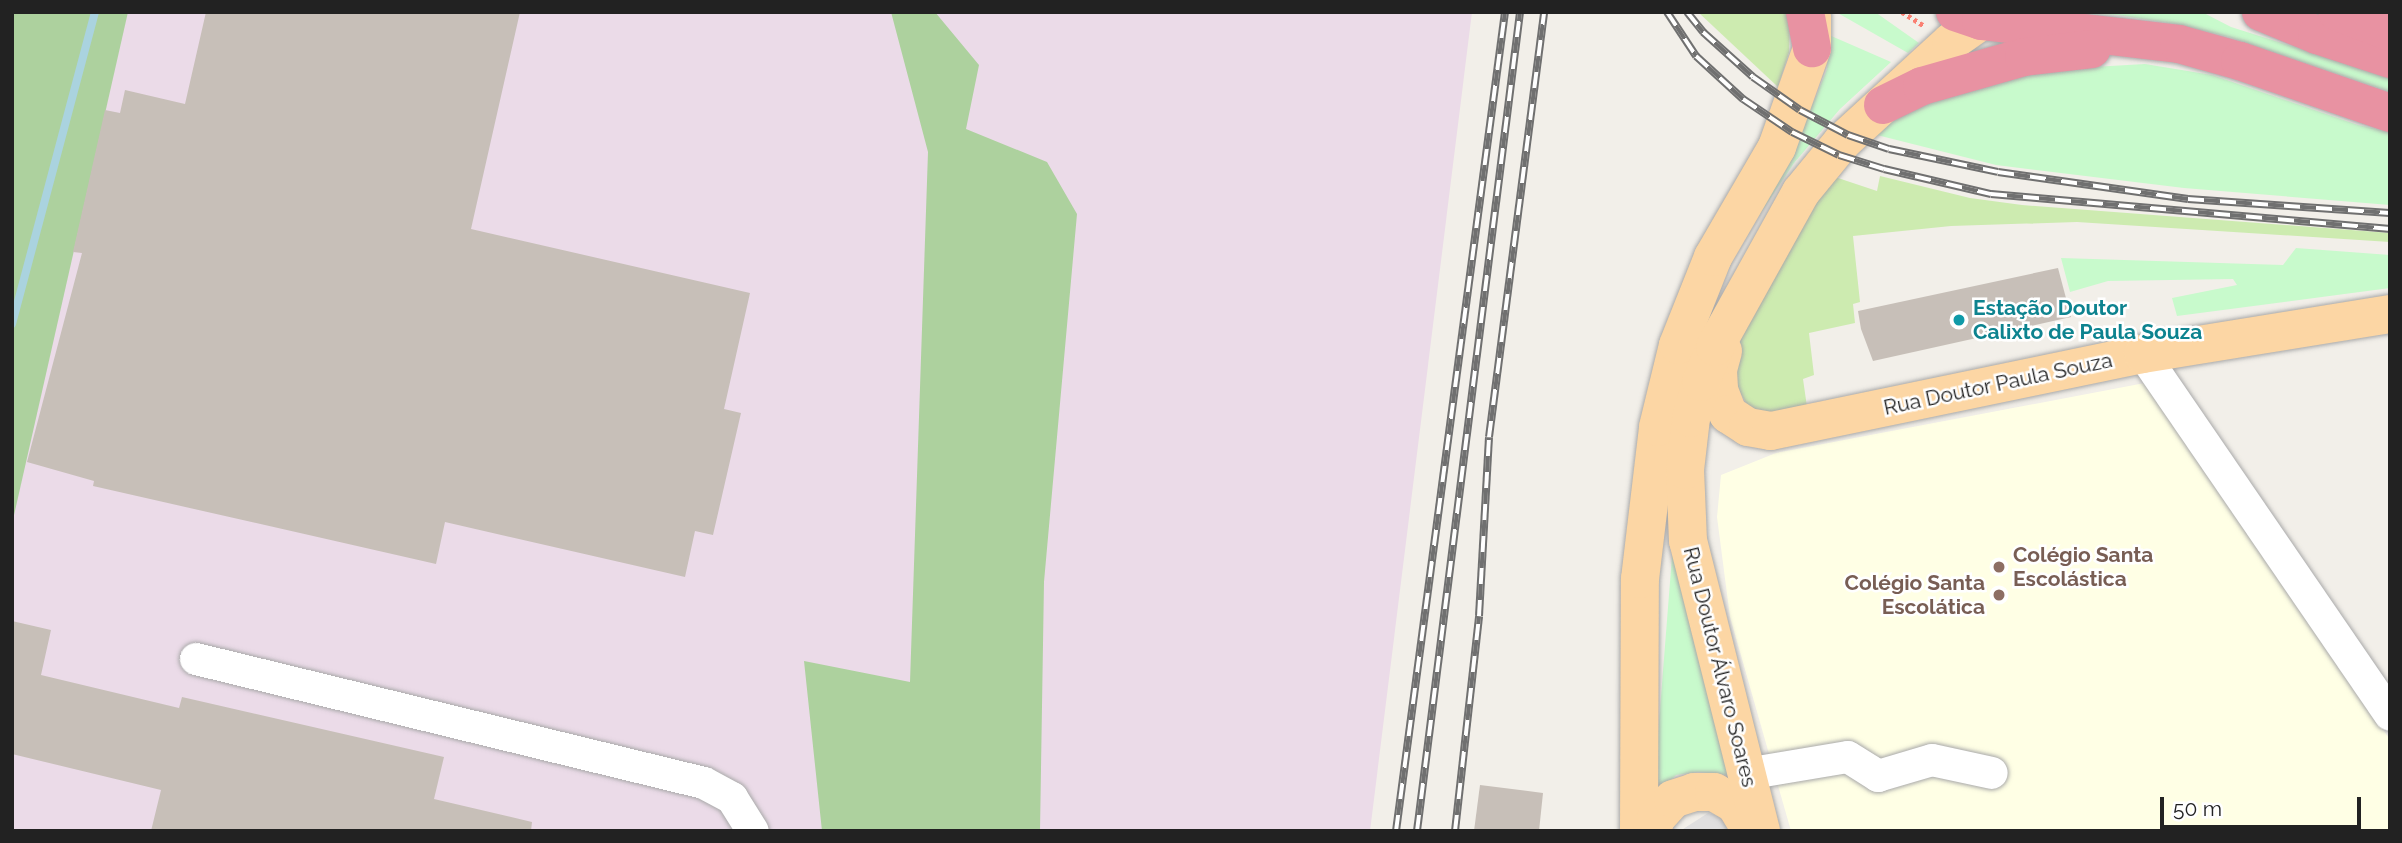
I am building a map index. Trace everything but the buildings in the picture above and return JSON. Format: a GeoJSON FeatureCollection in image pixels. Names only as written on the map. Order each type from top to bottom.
{"type":"FeatureCollection","features":[{"type":"Feature","properties":{"kind":"highway"},"geometry":{"type":"LineString","coordinates":[[2261,12],[2317,36],[2390,59]]}},
{"type":"Feature","properties":{"kind":"highway"},"geometry":{"type":"LineString","coordinates":[[2337,12],[2390,32]]}},
{"type":"Feature","properties":{"kind":"highway"},"geometry":{"type":"LineString","coordinates":[[1964,18],[2179,44],[2240,61],[2390,113]]}},
{"type":"Feature","properties":{"kind":"highway"},"geometry":{"type":"LineString","coordinates":[[1883,106],[1922,86],[2024,57],[2106,47],[2179,44]]}},
{"type":"Feature","properties":{"kind":"main road"},"geometry":{"type":"LineString","coordinates":[[1742,300],[1801,192],[1842,142],[1951,42],[1964,18]]}},
{"type":"Feature","properties":{"kind":"main road"},"geometry":{"type":"LineString","coordinates":[[1639,831],[1640,579],[1658,427],[1678,345],[1713,257],[1777,147],[1810,24]]}},
{"type":"Feature","properties":{"kind":"main road","name":"Rua Doutor Paula Souza"},"geometry":{"type":"LineString","coordinates":[[1742,300],[1724,346],[1718,370],[1719,390],[1728,414],[1748,427],[1771,431],[2143,354],[2390,314]]}},
{"type":"Feature","properties":{"kind":"main road","name":"Rua Doutor Álvaro Soares"},"geometry":{"type":"LineString","coordinates":[[1742,300],[1715,347],[1691,418],[1685,470],[1688,541],[1761,831]]}},
{"type":"Feature","properties":{"kind":"main road"},"geometry":{"type":"LineString","coordinates":[[1652,831],[1656,818],[1673,799],[1694,792],[1714,792],[1735,804],[1751,831]]}},
{"type":"Feature","properties":{"kind":"street"},"geometry":{"type":"LineString","coordinates":[[2143,354],[2390,715]]}},
{"type":"Feature","properties":{"kind":"street"},"geometry":{"type":"LineString","coordinates":[[196,659],[704,783],[733,798],[753,831]]}},
{"type":"Feature","properties":{"kind":"street"},"geometry":{"type":"LineString","coordinates":[[1746,774],[1848,757],[1878,776],[1938,760],[1992,773]]}},
{"type":"Feature","properties":{"kind":"path"},"geometry":{"type":"LineString","coordinates":[[1902,12],[1964,18]]}},
{"type":"Feature","properties":{"kind":"shaded area"},"geometry":{"type":"Polygon","coordinates":[[[12,12],[1472,12],[1370,831],[12,831],[12,12]]]}},
{"type":"Feature","properties":{"kind":"shaded area","name":"Colégio Santa Escolástica"},"geometry":{"type":"Polygon","coordinates":[[[2150,382],[2390,740],[2390,831],[1791,831],[1730,617],[1717,517],[1721,475],[1776,453],[2150,382]]]}},
{"type":"Feature","properties":{"kind":"shaded area"},"geometry":{"type":"Polygon","coordinates":[[[1708,813],[1734,820],[1741,831],[1680,831],[1708,813]]]}},
{"type":"Feature","properties":{"kind":"green space"},"geometry":{"type":"Polygon","coordinates":[[[12,12],[128,12],[12,524],[12,12]]]}},
{"type":"Feature","properties":{"kind":"green space"},"geometry":{"type":"Polygon","coordinates":[[[891,12],[935,12],[979,65],[966,129],[1047,162],[1077,214],[1044,582],[1040,831],[822,831],[804,661],[910,682],[928,152],[891,12]]]}},
{"type":"Feature","properties":{"kind":"green space"},"geometry":{"type":"Polygon","coordinates":[[[1698,12],[1790,12],[1789,52],[1778,87],[1698,12]]]}},
{"type":"Feature","properties":{"kind":"green space"},"geometry":{"type":"Polygon","coordinates":[[[1836,12],[1875,12],[1919,43],[1908,53],[1836,12]]]}},
{"type":"Feature","properties":{"kind":"green space"},"geometry":{"type":"Polygon","coordinates":[[[2044,12],[2202,12],[2231,27],[2390,77],[2390,92],[2229,37],[2175,24],[2117,15],[2044,12]]]}},
{"type":"Feature","properties":{"kind":"green space"},"geometry":{"type":"Polygon","coordinates":[[[1829,35],[1891,62],[1840,109],[1794,163],[1758,217],[1753,214],[1815,99],[1827,69],[1829,35]]]}},
{"type":"Feature","properties":{"kind":"green space"},"geometry":{"type":"Polygon","coordinates":[[[2145,64],[2212,75],[2358,125],[2390,132],[2390,205],[2184,188],[1996,165],[1865,132],[1868,126],[2006,72],[2145,64]]]}},
{"type":"Feature","properties":{"kind":"green space"},"geometry":{"type":"Polygon","coordinates":[[[1832,176],[1877,191],[1880,176],[1970,198],[2022,205],[2390,233],[2390,242],[2077,222],[1951,226],[1853,236],[1860,302],[1853,304],[1855,323],[1809,333],[1814,375],[1803,379],[1808,414],[1772,418],[1748,406],[1735,384],[1739,337],[1832,176]]]}},
{"type":"Feature","properties":{"kind":"green space"},"geometry":{"type":"Polygon","coordinates":[[[2296,248],[2390,255],[2390,288],[2177,316],[2172,298],[2237,285],[2233,279],[2108,281],[2070,292],[2061,258],[2283,265],[2296,248]]]}},
{"type":"Feature","properties":{"kind":"green space"},"geometry":{"type":"Polygon","coordinates":[[[1679,467],[1735,776],[1698,772],[1676,775],[1653,799],[1679,467]]]}},
{"type":"Feature","properties":{"kind":"waterway"},"geometry":{"type":"LineString","coordinates":[[12,324],[95,12]]}},
{"type":"Feature","properties":{"kind":"railway"},"geometry":{"type":"LineString","coordinates":[[1396,831],[1505,12]]}},
{"type":"Feature","properties":{"kind":"railway"},"geometry":{"type":"LineString","coordinates":[[1417,831],[1520,12]]}},
{"type":"Feature","properties":{"kind":"railway"},"geometry":{"type":"LineString","coordinates":[[1455,831],[1479,616],[1489,437],[1544,12]]}},
{"type":"Feature","properties":{"kind":"railway"},"geometry":{"type":"LineString","coordinates":[[1667,12],[1696,56],[1743,99],[1792,132],[1839,155],[1884,169],[1991,194],[2390,229]]}},
{"type":"Feature","properties":{"kind":"railway"},"geometry":{"type":"LineString","coordinates":[[1687,12],[1703,32],[1753,77],[1800,110],[1848,135],[1889,149],[1998,172],[2188,199],[2390,213]]}},
{"type":"Feature","properties":{"kind":"place","name":"Estação Doutor Calixto de Paula Souza"},"geometry":{"type":"Point","coordinates":[1959,320]}},
{"type":"Feature","properties":{"kind":"place","name":"Colégio Santa Escolástica"},"geometry":{"type":"Point","coordinates":[1999,567]}},
{"type":"Feature","properties":{"kind":"place","name":"Colégio Santa Escolática"},"geometry":{"type":"Point","coordinates":[1999,595]}}]}
